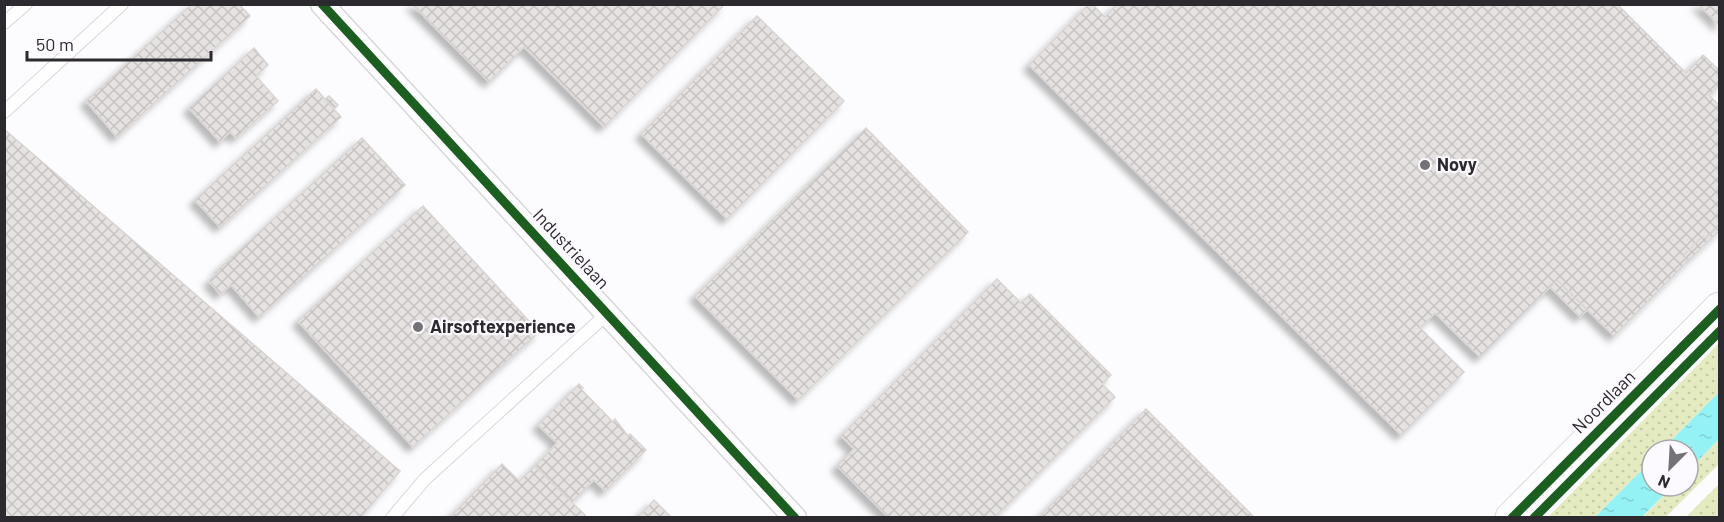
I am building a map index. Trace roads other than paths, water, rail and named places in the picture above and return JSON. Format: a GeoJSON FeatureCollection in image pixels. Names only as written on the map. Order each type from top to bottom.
{"type":"FeatureCollection","features":[{"type":"Feature","properties":{"kind":"street","name":"Industrielaan"},"geometry":{"type":"LineString","coordinates":[[322,4],[795,518]]}},
{"type":"Feature","properties":{"kind":"street","name":"Noordlaan"},"geometry":{"type":"LineString","coordinates":[[1512,518],[1719,309]]}},
{"type":"Feature","properties":{"kind":"lane"},"geometry":{"type":"LineString","coordinates":[[4,23],[26,4]]}},
{"type":"Feature","properties":{"kind":"lane"},"geometry":{"type":"LineString","coordinates":[[4,112],[122,4]]}},
{"type":"Feature","properties":{"kind":"lane"},"geometry":{"type":"LineString","coordinates":[[392,518],[425,479],[608,313]]}},
{"type":"Feature","properties":{"kind":"water"},"geometry":{"type":"Polygon","coordinates":[[[1719,392],[1719,439],[1700,459],[1700,438],[1674,438],[1719,392]]]}},
{"type":"Feature","properties":{"kind":"water"},"geometry":{"type":"Polygon","coordinates":[[[1640,472],[1640,498],[1661,498],[1642,517],[1595,517],[1640,472]]]}},
{"type":"Feature","properties":{"kind":"place","name":"Novy"},"geometry":{"type":"Point","coordinates":[1425,165]}},
{"type":"Feature","properties":{"kind":"place","name":"Airsoftexperience"},"geometry":{"type":"Point","coordinates":[418,327]}}]}
